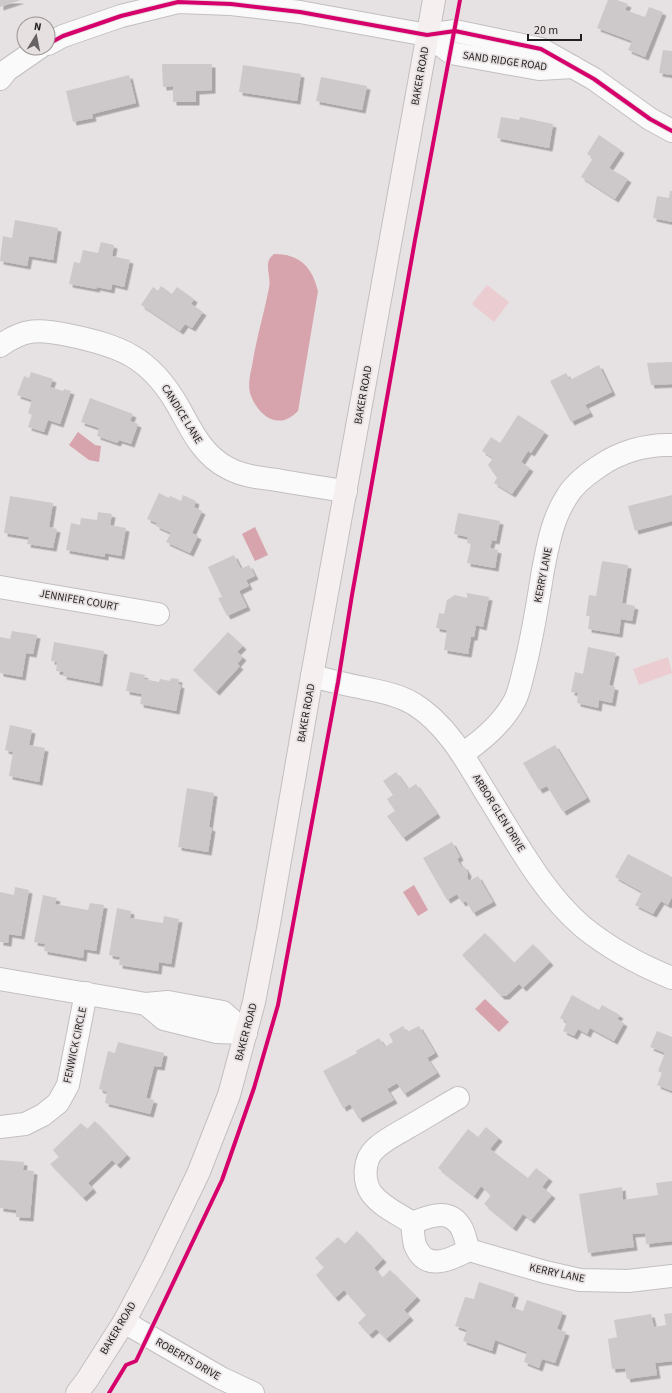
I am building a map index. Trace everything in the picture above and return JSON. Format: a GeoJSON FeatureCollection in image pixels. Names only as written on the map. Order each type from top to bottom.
{"type":"FeatureCollection","features":[{"type":"Feature","properties":{"kind":"main road","name":"BAKER ROAD"},"geometry":{"type":"LineString","coordinates":[[77,1393],[124,1322],[152,1269],[198,1174],[228,1095],[254,1002],[434,0]]}},
{"type":"Feature","properties":{"kind":"street"},"geometry":{"type":"LineString","coordinates":[[56,40],[121,16],[178,1],[231,4],[300,12],[427,35]]}},
{"type":"Feature","properties":{"kind":"street","name":"SAND RIDGE ROAD"},"geometry":{"type":"LineString","coordinates":[[427,35],[451,53],[539,69],[573,67],[650,119],[672,131]]}},
{"type":"Feature","properties":{"kind":"street"},"geometry":{"type":"LineString","coordinates":[[0,79],[7,70],[27,56]]}},
{"type":"Feature","properties":{"kind":"street","name":"CANDICE LANE"},"geometry":{"type":"LineString","coordinates":[[0,346],[9,339],[28,331],[49,331],[92,340],[118,348],[142,361],[162,381],[177,404],[192,432],[208,453],[228,468],[251,476],[346,491]]}},
{"type":"Feature","properties":{"kind":"street","name":"KERRY LANE"},"geometry":{"type":"LineString","coordinates":[[462,754],[479,743],[498,724],[515,700],[528,655],[548,547],[555,518],[566,497],[585,476],[608,460],[635,449],[672,445]]}},
{"type":"Feature","properties":{"kind":"street","name":"JENNIFER COURT"},"geometry":{"type":"LineString","coordinates":[[0,587],[158,614]]}},
{"type":"Feature","properties":{"kind":"street","name":"ARBOR GLEN DRIVE"},"geometry":{"type":"LineString","coordinates":[[312,676],[389,693],[413,704],[434,718],[462,754],[538,875],[559,902],[583,926],[612,948],[645,967],[672,978]]}},
{"type":"Feature","properties":{"kind":"street","name":"FENWICK CIRCLE"},"geometry":{"type":"LineString","coordinates":[[0,979],[146,1004],[168,1002],[224,1012],[246,1033]]}},
{"type":"Feature","properties":{"kind":"street","name":"FENWICK CIRCLE"},"geometry":{"type":"LineString","coordinates":[[0,1127],[25,1124],[43,1115],[58,1103],[68,1085],[86,993]]}},
{"type":"Feature","properties":{"kind":"street"},"geometry":{"type":"LineString","coordinates":[[412,1222],[383,1204],[372,1194],[367,1185],[365,1172],[367,1161],[374,1150],[386,1141],[458,1098]]}},
{"type":"Feature","properties":{"kind":"street"},"geometry":{"type":"LineString","coordinates":[[432,1215],[449,1217],[462,1229],[468,1250],[450,1260],[439,1262],[428,1260],[420,1253],[415,1243],[412,1222],[432,1215]]}},
{"type":"Feature","properties":{"kind":"street","name":"KERRY LANE"},"geometry":{"type":"LineString","coordinates":[[468,1250],[545,1272],[580,1280],[628,1281],[672,1276]]}},
{"type":"Feature","properties":{"kind":"street","name":"ROBERTS DRIVE"},"geometry":{"type":"LineString","coordinates":[[124,1322],[221,1378],[253,1393]]}},
{"type":"Feature","properties":{"kind":"shaded area"},"geometry":{"type":"Polygon","coordinates":[[[274,254],[291,256],[304,264],[312,275],[318,291],[298,411],[289,418],[279,421],[267,417],[261,412],[253,401],[249,387],[256,346],[270,283],[268,266],[270,258],[274,254]]]}},
{"type":"Feature","properties":{"kind":"shaded area"},"geometry":{"type":"Polygon","coordinates":[[[487,285],[509,302],[494,322],[472,304],[487,285]]]}},
{"type":"Feature","properties":{"kind":"shaded area"},"geometry":{"type":"Polygon","coordinates":[[[78,432],[95,445],[101,446],[99,462],[89,460],[69,445],[78,432]]]}},
{"type":"Feature","properties":{"kind":"shaded area"},"geometry":{"type":"Polygon","coordinates":[[[255,527],[268,555],[255,561],[242,534],[255,527]]]}},
{"type":"Feature","properties":{"kind":"shaded area"},"geometry":{"type":"Polygon","coordinates":[[[668,657],[672,673],[639,685],[633,669],[668,657]]]}},
{"type":"Feature","properties":{"kind":"shaded area"},"geometry":{"type":"Polygon","coordinates":[[[414,885],[428,910],[418,916],[403,892],[414,885]]]}},
{"type":"Feature","properties":{"kind":"shaded area"},"geometry":{"type":"Polygon","coordinates":[[[485,999],[509,1022],[499,1032],[475,1009],[485,999]]]}},
{"type":"Feature","properties":{"kind":"building"},"geometry":{"type":"Polygon","coordinates":[[[0,0],[21,0],[0,7],[0,0]]]}},
{"type":"Feature","properties":{"kind":"building"},"geometry":{"type":"Polygon","coordinates":[[[608,0],[617,0],[628,4],[625,10],[645,17],[649,7],[663,12],[645,57],[628,50],[632,41],[597,28],[608,0]]]}},
{"type":"Feature","properties":{"kind":"building"},"geometry":{"type":"Polygon","coordinates":[[[663,50],[672,51],[672,75],[659,73],[663,50]]]}},
{"type":"Feature","properties":{"kind":"building"},"geometry":{"type":"Polygon","coordinates":[[[162,64],[212,64],[212,90],[196,91],[196,102],[173,102],[173,86],[163,87],[162,64]]]}},
{"type":"Feature","properties":{"kind":"building"},"geometry":{"type":"Polygon","coordinates":[[[243,65],[301,74],[297,101],[239,92],[243,65]]]}},
{"type":"Feature","properties":{"kind":"building"},"geometry":{"type":"Polygon","coordinates":[[[129,75],[136,103],[92,114],[93,118],[73,122],[66,91],[129,75]]]}},
{"type":"Feature","properties":{"kind":"building"},"geometry":{"type":"Polygon","coordinates":[[[321,77],[367,86],[362,110],[316,101],[321,77]]]}},
{"type":"Feature","properties":{"kind":"building"},"geometry":{"type":"Polygon","coordinates":[[[501,117],[519,120],[520,117],[553,124],[549,148],[497,138],[501,117]]]}},
{"type":"Feature","properties":{"kind":"building"},"geometry":{"type":"Polygon","coordinates":[[[599,135],[621,150],[609,168],[628,179],[615,199],[581,177],[593,158],[587,154],[599,135]]]}},
{"type":"Feature","properties":{"kind":"building"},"geometry":{"type":"Polygon","coordinates":[[[670,191],[672,191],[672,222],[653,218],[657,196],[669,198],[670,191]]]}},
{"type":"Feature","properties":{"kind":"building"},"geometry":{"type":"Polygon","coordinates":[[[15,220],[58,228],[53,260],[29,256],[27,266],[0,261],[3,236],[12,238],[15,220]]]}},
{"type":"Feature","properties":{"kind":"building"},"geometry":{"type":"Polygon","coordinates":[[[101,242],[114,245],[112,256],[130,260],[124,287],[112,284],[111,290],[69,284],[74,262],[80,263],[83,250],[98,253],[101,242]]]}},
{"type":"Feature","properties":{"kind":"building"},"geometry":{"type":"Polygon","coordinates":[[[161,286],[172,294],[177,287],[194,299],[191,304],[203,312],[192,328],[185,324],[180,331],[141,305],[153,287],[158,291],[161,286]]]}},
{"type":"Feature","properties":{"kind":"building"},"geometry":{"type":"Polygon","coordinates":[[[672,362],[672,384],[651,385],[647,363],[672,362]]]}},
{"type":"Feature","properties":{"kind":"building"},"geometry":{"type":"Polygon","coordinates":[[[599,365],[612,392],[585,405],[590,413],[571,422],[550,381],[566,373],[570,380],[599,365]]]}},
{"type":"Feature","properties":{"kind":"building"},"geometry":{"type":"Polygon","coordinates":[[[31,372],[53,379],[50,387],[63,391],[64,389],[71,391],[60,424],[48,420],[44,432],[28,427],[32,415],[28,413],[32,400],[17,395],[24,376],[29,378],[31,372]]]}},
{"type":"Feature","properties":{"kind":"building"},"geometry":{"type":"Polygon","coordinates":[[[90,398],[133,414],[130,421],[138,424],[131,444],[119,440],[117,443],[97,436],[99,428],[81,422],[90,398]]]}},
{"type":"Feature","properties":{"kind":"building"},"geometry":{"type":"Polygon","coordinates":[[[518,415],[545,432],[531,453],[528,451],[521,462],[530,468],[512,494],[494,483],[497,478],[488,465],[493,458],[482,451],[491,437],[500,443],[518,415]]]}},
{"type":"Feature","properties":{"kind":"building"},"geometry":{"type":"Polygon","coordinates":[[[159,493],[169,498],[170,496],[181,501],[183,495],[196,501],[194,507],[202,511],[192,533],[198,536],[190,553],[166,542],[171,533],[156,526],[157,523],[147,519],[159,493]]]}},
{"type":"Feature","properties":{"kind":"building"},"geometry":{"type":"Polygon","coordinates":[[[672,495],[672,521],[635,531],[628,506],[672,495]]]}},
{"type":"Feature","properties":{"kind":"building"},"geometry":{"type":"Polygon","coordinates":[[[10,496],[53,503],[49,527],[57,529],[53,548],[27,544],[29,537],[4,533],[10,496]]]}},
{"type":"Feature","properties":{"kind":"building"},"geometry":{"type":"Polygon","coordinates":[[[98,512],[112,514],[110,525],[126,528],[121,556],[105,553],[105,557],[66,550],[71,523],[80,525],[81,518],[97,520],[98,512]]]}},
{"type":"Feature","properties":{"kind":"building"},"geometry":{"type":"Polygon","coordinates":[[[458,513],[500,521],[496,541],[492,540],[490,548],[498,550],[495,568],[467,563],[471,544],[467,543],[468,537],[454,534],[458,513]]]}},
{"type":"Feature","properties":{"kind":"building"},"geometry":{"type":"Polygon","coordinates":[[[234,555],[241,569],[249,565],[255,576],[246,580],[249,586],[239,591],[247,607],[227,616],[218,598],[222,597],[208,567],[234,555]]]}},
{"type":"Feature","properties":{"kind":"building"},"geometry":{"type":"Polygon","coordinates":[[[602,561],[628,565],[622,603],[635,606],[632,621],[621,619],[619,634],[588,629],[590,616],[586,616],[589,595],[596,596],[602,561]]]}},
{"type":"Feature","properties":{"kind":"building"},"geometry":{"type":"Polygon","coordinates":[[[467,593],[489,597],[483,627],[476,625],[474,637],[471,637],[468,654],[444,650],[447,630],[436,628],[439,613],[444,614],[447,600],[455,595],[467,598],[467,593]]]}},
{"type":"Feature","properties":{"kind":"building"},"geometry":{"type":"Polygon","coordinates":[[[12,631],[37,635],[33,654],[26,653],[22,677],[0,673],[0,637],[10,639],[12,631]]]}},
{"type":"Feature","properties":{"kind":"building"},"geometry":{"type":"Polygon","coordinates":[[[228,632],[243,646],[237,652],[243,657],[237,664],[240,666],[216,692],[193,670],[228,632]]]}},
{"type":"Feature","properties":{"kind":"building"},"geometry":{"type":"Polygon","coordinates":[[[54,642],[104,651],[99,683],[63,676],[64,672],[56,671],[57,662],[51,661],[54,642]]]}},
{"type":"Feature","properties":{"kind":"building"},"geometry":{"type":"Polygon","coordinates":[[[588,647],[616,653],[609,685],[615,687],[612,703],[599,700],[598,708],[577,703],[578,693],[571,692],[575,672],[583,674],[588,647]]]}},
{"type":"Feature","properties":{"kind":"building"},"geometry":{"type":"Polygon","coordinates":[[[130,672],[145,675],[144,679],[159,682],[160,679],[170,681],[171,678],[179,679],[178,684],[181,685],[176,711],[140,704],[142,694],[126,691],[130,672]]]}},
{"type":"Feature","properties":{"kind":"building"},"geometry":{"type":"Polygon","coordinates":[[[10,725],[32,730],[29,745],[45,748],[39,782],[9,776],[13,752],[5,750],[10,725]]]}},
{"type":"Feature","properties":{"kind":"building"},"geometry":{"type":"Polygon","coordinates":[[[555,745],[587,798],[563,812],[547,786],[539,790],[523,763],[555,745]]]}},
{"type":"Feature","properties":{"kind":"building"},"geometry":{"type":"Polygon","coordinates":[[[396,772],[408,789],[416,784],[437,814],[403,838],[387,816],[395,811],[387,799],[393,795],[383,781],[396,772]]]}},
{"type":"Feature","properties":{"kind":"building"},"geometry":{"type":"Polygon","coordinates":[[[187,788],[214,793],[209,827],[212,828],[208,852],[178,847],[187,788]]]}},
{"type":"Feature","properties":{"kind":"building"},"geometry":{"type":"Polygon","coordinates":[[[452,842],[460,857],[457,859],[468,873],[467,877],[469,881],[478,876],[493,902],[473,913],[466,901],[462,903],[457,894],[447,900],[423,858],[452,842]]]}},
{"type":"Feature","properties":{"kind":"building"},"geometry":{"type":"Polygon","coordinates":[[[628,854],[672,877],[672,897],[668,905],[661,901],[653,914],[635,905],[642,892],[615,877],[628,854]]]}},
{"type":"Feature","properties":{"kind":"building"},"geometry":{"type":"Polygon","coordinates":[[[15,887],[29,890],[21,936],[9,934],[8,943],[0,942],[0,892],[14,895],[15,887]]]}},
{"type":"Feature","properties":{"kind":"building"},"geometry":{"type":"Polygon","coordinates":[[[43,895],[57,898],[55,904],[88,910],[90,903],[104,905],[96,951],[84,949],[83,958],[44,951],[45,944],[34,942],[43,895]]]}},
{"type":"Feature","properties":{"kind":"building"},"geometry":{"type":"Polygon","coordinates":[[[117,908],[131,911],[130,918],[163,923],[164,916],[179,919],[171,964],[159,962],[158,971],[119,965],[120,957],[109,955],[117,908]]]}},
{"type":"Feature","properties":{"kind":"building"},"geometry":{"type":"Polygon","coordinates":[[[485,933],[514,963],[533,944],[550,962],[523,988],[519,984],[506,996],[501,996],[462,955],[485,933]]]}},
{"type":"Feature","properties":{"kind":"building"},"geometry":{"type":"Polygon","coordinates":[[[572,995],[599,1010],[602,1005],[620,1015],[617,1019],[624,1023],[614,1041],[590,1028],[587,1034],[578,1029],[574,1036],[563,1031],[567,1022],[560,1018],[572,995]]]}},
{"type":"Feature","properties":{"kind":"building"},"geometry":{"type":"Polygon","coordinates":[[[403,1026],[407,1032],[419,1026],[435,1053],[427,1058],[437,1073],[404,1094],[397,1083],[387,1089],[394,1100],[359,1119],[350,1104],[343,1108],[323,1071],[357,1053],[356,1051],[379,1038],[385,1047],[393,1042],[389,1034],[403,1026]]]}},
{"type":"Feature","properties":{"kind":"building"},"geometry":{"type":"Polygon","coordinates":[[[657,1031],[672,1037],[672,1091],[657,1085],[662,1073],[658,1071],[665,1053],[650,1047],[657,1031]]]}},
{"type":"Feature","properties":{"kind":"building"},"geometry":{"type":"Polygon","coordinates":[[[118,1042],[164,1053],[161,1067],[154,1066],[146,1098],[154,1100],[150,1114],[105,1103],[107,1092],[99,1089],[108,1051],[115,1053],[118,1042]]]}},
{"type":"Feature","properties":{"kind":"building"},"geometry":{"type":"Polygon","coordinates":[[[95,1121],[127,1155],[117,1165],[112,1160],[88,1183],[93,1189],[83,1198],[50,1164],[59,1157],[53,1150],[81,1123],[87,1129],[95,1121]]]}},
{"type":"Feature","properties":{"kind":"building"},"geometry":{"type":"Polygon","coordinates":[[[486,1127],[499,1138],[490,1149],[528,1178],[536,1168],[549,1178],[542,1187],[552,1195],[531,1220],[523,1214],[513,1228],[484,1204],[491,1195],[481,1186],[474,1196],[438,1168],[468,1129],[478,1137],[486,1127]]]}},
{"type":"Feature","properties":{"kind":"building"},"geometry":{"type":"Polygon","coordinates":[[[0,1160],[24,1162],[23,1170],[34,1171],[30,1218],[16,1217],[16,1210],[0,1208],[0,1160]]]}},
{"type":"Feature","properties":{"kind":"building"},"geometry":{"type":"Polygon","coordinates":[[[672,1181],[672,1241],[646,1244],[645,1233],[632,1234],[634,1247],[588,1253],[579,1194],[622,1187],[623,1200],[658,1195],[656,1183],[672,1181]]]}},
{"type":"Feature","properties":{"kind":"building"},"geometry":{"type":"Polygon","coordinates":[[[357,1231],[383,1259],[374,1268],[382,1278],[390,1270],[417,1297],[404,1310],[410,1317],[386,1339],[376,1329],[369,1335],[358,1323],[366,1315],[344,1290],[335,1298],[316,1275],[324,1267],[315,1258],[338,1237],[345,1244],[357,1231]]]}},
{"type":"Feature","properties":{"kind":"building"},"geometry":{"type":"Polygon","coordinates":[[[479,1282],[515,1294],[511,1307],[523,1311],[527,1300],[563,1312],[557,1329],[566,1332],[555,1363],[542,1359],[539,1368],[524,1362],[527,1352],[495,1340],[492,1351],[463,1341],[467,1330],[455,1326],[465,1297],[474,1299],[479,1282]]]}},
{"type":"Feature","properties":{"kind":"building"},"geometry":{"type":"Polygon","coordinates":[[[672,1313],[672,1361],[655,1363],[657,1375],[627,1379],[625,1368],[612,1369],[608,1339],[617,1337],[614,1320],[651,1314],[654,1327],[666,1325],[664,1314],[672,1313]]]}},
{"type":"Feature","properties":{"kind":"cycle path"},"geometry":{"type":"LineString","coordinates":[[109,1393],[126,1365],[136,1361],[222,1180],[254,1088],[278,1005],[338,682],[415,240],[460,0]]}},
{"type":"Feature","properties":{"kind":"cycle path"},"geometry":{"type":"LineString","coordinates":[[56,40],[121,16],[178,2],[231,4],[300,12],[427,35],[455,31],[541,49],[594,79],[650,119],[672,131]]}}]}
